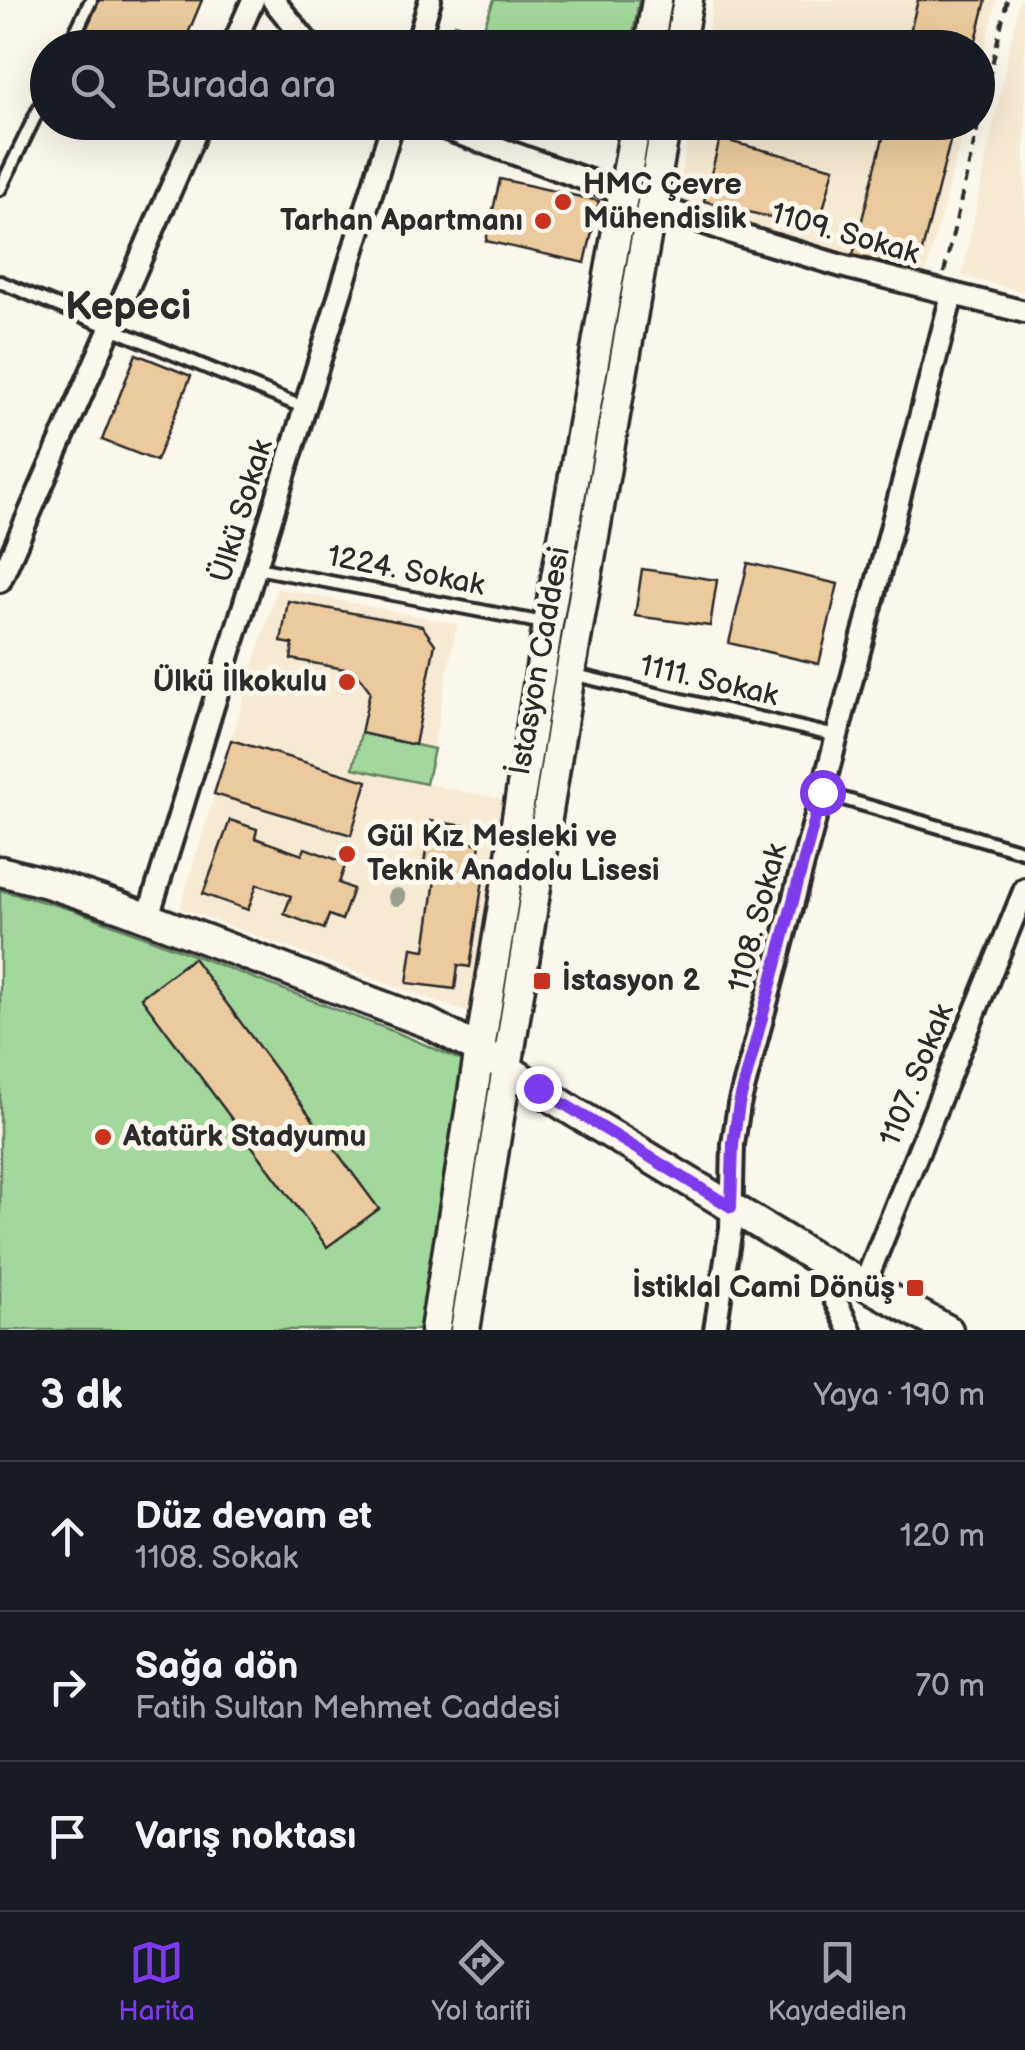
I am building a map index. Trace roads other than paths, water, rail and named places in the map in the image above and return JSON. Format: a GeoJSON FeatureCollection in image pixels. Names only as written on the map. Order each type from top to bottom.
{"type":"FeatureCollection","features":[{"type":"Feature","properties":{"kind":"main road"},"geometry":{"type":"LineString","coordinates":[[652,30],[658,0]]}},
{"type":"Feature","properties":{"kind":"main road"},"geometry":{"type":"LineString","coordinates":[[683,30],[688,0]]}},
{"type":"Feature","properties":{"kind":"main road","name":"İstasyon Caddesi"},"geometry":{"type":"LineString","coordinates":[[435,1330],[548,624],[633,140]]}},
{"type":"Feature","properties":{"kind":"main road","name":"İstasyon Caddesi"},"geometry":{"type":"LineString","coordinates":[[465,1330],[570,674],[663,140]]}},
{"type":"Feature","properties":{"kind":"main road"},"geometry":{"type":"LineString","coordinates":[[0,871],[148,918],[403,1012],[479,1050],[812,1256],[948,1330]]}},
{"type":"Feature","properties":{"kind":"street"},"geometry":{"type":"LineString","coordinates":[[240,30],[253,0]]}},
{"type":"Feature","properties":{"kind":"street"},"geometry":{"type":"LineString","coordinates":[[273,0],[297,30]]}},
{"type":"Feature","properties":{"kind":"street"},"geometry":{"type":"LineString","coordinates":[[421,30],[430,0]]}},
{"type":"Feature","properties":{"kind":"street"},"geometry":{"type":"LineString","coordinates":[[2,569],[192,140]]}},
{"type":"Feature","properties":{"kind":"street","name":"Ülkü Sokak"},"geometry":{"type":"LineString","coordinates":[[148,918],[387,140]]}},
{"type":"Feature","properties":{"kind":"street"},"geometry":{"type":"LineString","coordinates":[[477,140],[623,193]]}},
{"type":"Feature","properties":{"kind":"street","name":"1109. Sokak"},"geometry":{"type":"LineString","coordinates":[[652,204],[795,252],[1025,312]]}},
{"type":"Feature","properties":{"kind":"street","name":"1108. Sokak"},"geometry":{"type":"LineString","coordinates":[[715,1330],[728,1254],[733,1144],[739,1104],[838,736],[946,293]]}},
{"type":"Feature","properties":{"kind":"street","name":"1107. Sokak"},"geometry":{"type":"LineString","coordinates":[[864,1285],[1025,888]]}},
{"type":"Feature","properties":{"kind":"street"},"geometry":{"type":"LineString","coordinates":[[812,1256],[850,1330]]}},
{"type":"Feature","properties":{"kind":"lane"},"geometry":{"type":"LineString","coordinates":[[76,30],[90,0]]}},
{"type":"Feature","properties":{"kind":"lane"},"geometry":{"type":"LineString","coordinates":[[0,189],[30,127]]}},
{"type":"Feature","properties":{"kind":"lane"},"geometry":{"type":"LineString","coordinates":[[0,282],[305,408]]}},
{"type":"Feature","properties":{"kind":"lane","name":"1224. Sokak"},"geometry":{"type":"LineString","coordinates":[[256,568],[548,624]]}},
{"type":"Feature","properties":{"kind":"lane","name":"1111. Sokak"},"geometry":{"type":"LineString","coordinates":[[570,674],[838,736]]}},
{"type":"Feature","properties":{"kind":"lane"},"geometry":{"type":"LineString","coordinates":[[822,792],[1025,852]]}},
{"type":"Feature","properties":{"kind":"place","name":"HMC Çevre Mühendislik"},"geometry":{"type":"Point","coordinates":[563,202]}},
{"type":"Feature","properties":{"kind":"place","name":"Tarhan Apartmanı"},"geometry":{"type":"Point","coordinates":[543,221]}},
{"type":"Feature","properties":{"kind":"place","name":"Ülkü İlkokulu"},"geometry":{"type":"Point","coordinates":[347,682]}},
{"type":"Feature","properties":{"kind":"place","name":"Gül Kız Mesleki ve Teknik Anadolu Lisesi"},"geometry":{"type":"Point","coordinates":[347,854]}},
{"type":"Feature","properties":{"kind":"place","name":"İstasyon 2"},"geometry":{"type":"Point","coordinates":[542,981]}},
{"type":"Feature","properties":{"kind":"place","name":"Atatürk Stadyumu"},"geometry":{"type":"Point","coordinates":[103,1137]}},
{"type":"Feature","properties":{"kind":"place","name":"İstiklal Cami Dönüş"},"geometry":{"type":"Point","coordinates":[915,1288]}},
{"type":"Feature","properties":{"kind":"district","name":"Kepeci"},"geometry":{"type":"Point","coordinates":[128,307]}}]}
